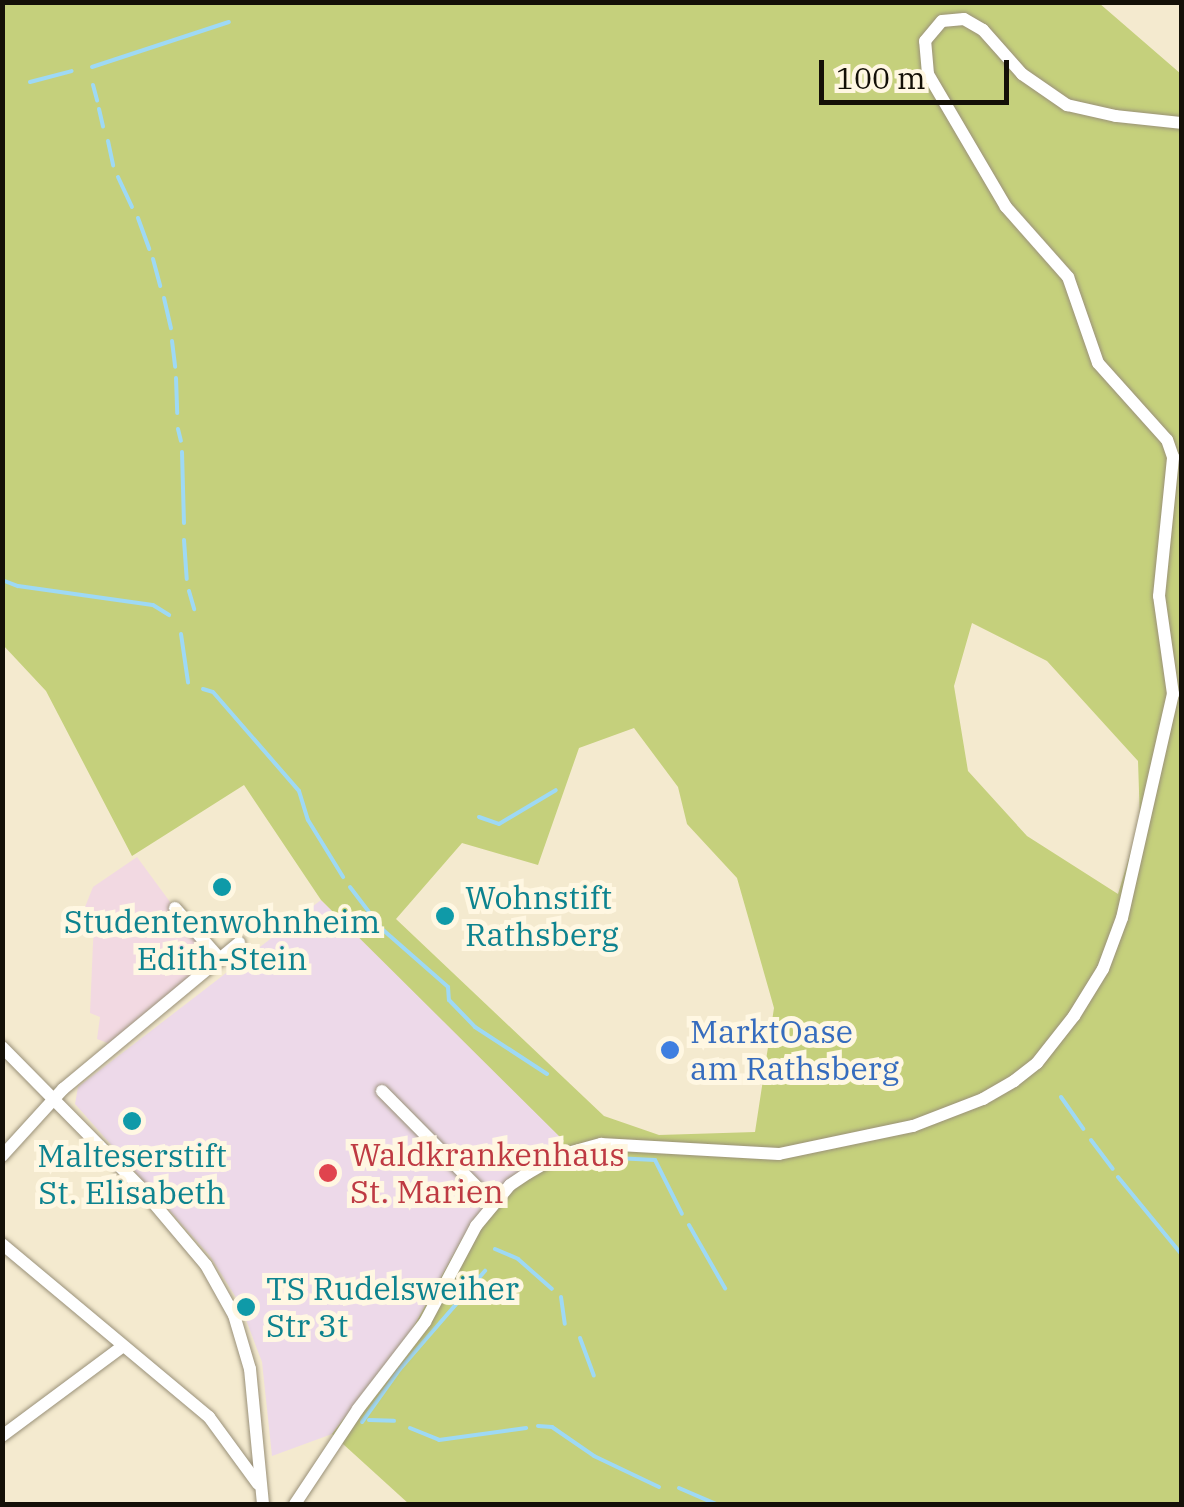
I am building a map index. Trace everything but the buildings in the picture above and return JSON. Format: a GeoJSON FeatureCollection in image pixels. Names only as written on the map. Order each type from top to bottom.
{"type":"FeatureCollection","features":[{"type":"Feature","properties":{"kind":"street"},"geometry":{"type":"LineString","coordinates":[[296,1504],[358,1408],[425,1322],[463,1248],[493,1203],[540,1165],[601,1144],[723,1154],[778,1154],[913,1126],[984,1099],[1037,1063],[1058,1039],[1103,969],[1122,918],[1173,694],[1159,596],[1160,557],[1174,480],[1167,440],[1098,363],[1068,277],[1015,219],[986,174],[925,66],[925,41],[936,25],[949,19],[964,19],[977,25],[1022,74],[1066,104],[1116,116],[1182,123]]}},
{"type":"Feature","properties":{"kind":"street"},"geometry":{"type":"LineString","coordinates":[[176,908],[221,960]]}},
{"type":"Feature","properties":{"kind":"street"},"geometry":{"type":"LineString","coordinates":[[2,1156],[54,1099],[240,943]]}},
{"type":"Feature","properties":{"kind":"street"},"geometry":{"type":"LineString","coordinates":[[2,1047],[174,1226],[206,1265],[234,1315],[250,1370],[259,1486],[264,1504]]}},
{"type":"Feature","properties":{"kind":"street"},"geometry":{"type":"LineString","coordinates":[[382,1091],[493,1203]]}},
{"type":"Feature","properties":{"kind":"street"},"geometry":{"type":"LineString","coordinates":[[2,1244],[209,1417],[259,1486]]}},
{"type":"Feature","properties":{"kind":"street"},"geometry":{"type":"LineString","coordinates":[[2,1436],[122,1347]]}},
{"type":"Feature","properties":{"kind":"shaded area"},"geometry":{"type":"Polygon","coordinates":[[[137,857],[212,959],[110,1044],[97,1039],[100,1017],[90,1013],[94,920],[85,907],[93,887],[137,857]]]}},
{"type":"Feature","properties":{"kind":"shaded area","name":"Waldkrankenhaus St. Marien"},"geometry":{"type":"Polygon","coordinates":[[[321,900],[565,1141],[497,1189],[465,1234],[408,1337],[332,1434],[272,1456],[262,1362],[240,1304],[210,1256],[75,1104],[78,1087],[321,900]]]}},
{"type":"Feature","properties":{"kind":"green space"},"geometry":{"type":"Polygon","coordinates":[[[3,3],[1099,3],[1181,74],[1181,1504],[409,1504],[332,1434],[408,1337],[465,1234],[497,1189],[564,1141],[321,900],[244,785],[132,856],[46,691],[3,645],[3,3]],[[972,623],[954,686],[968,771],[1027,836],[1118,894],[1140,821],[1138,761],[1047,661],[972,623]],[[634,728],[579,748],[538,865],[462,843],[396,919],[604,1116],[659,1135],[755,1132],[774,1008],[737,878],[687,824],[678,787],[634,728]]]}},
{"type":"Feature","properties":{"kind":"waterway"},"geometry":{"type":"LineString","coordinates":[[92,67],[229,22]]}},
{"type":"Feature","properties":{"kind":"waterway"},"geometry":{"type":"LineString","coordinates":[[30,82],[72,71]]}},
{"type":"Feature","properties":{"kind":"waterway"},"geometry":{"type":"LineString","coordinates":[[93,85],[97,100]]}},
{"type":"Feature","properties":{"kind":"waterway"},"geometry":{"type":"LineString","coordinates":[[99,109],[103,127]]}},
{"type":"Feature","properties":{"kind":"waterway"},"geometry":{"type":"LineString","coordinates":[[108,141],[113,165]]}},
{"type":"Feature","properties":{"kind":"waterway"},"geometry":{"type":"LineString","coordinates":[[118,177],[132,207]]}},
{"type":"Feature","properties":{"kind":"waterway"},"geometry":{"type":"LineString","coordinates":[[138,218],[149,249]]}},
{"type":"Feature","properties":{"kind":"waterway"},"geometry":{"type":"LineString","coordinates":[[153,259],[160,286]]}},
{"type":"Feature","properties":{"kind":"waterway"},"geometry":{"type":"LineString","coordinates":[[164,298],[171,328]]}},
{"type":"Feature","properties":{"kind":"waterway"},"geometry":{"type":"LineString","coordinates":[[172,341],[175,367]]}},
{"type":"Feature","properties":{"kind":"waterway"},"geometry":{"type":"LineString","coordinates":[[176,378],[177,413]]}},
{"type":"Feature","properties":{"kind":"waterway"},"geometry":{"type":"LineString","coordinates":[[178,429],[181,441]]}},
{"type":"Feature","properties":{"kind":"waterway"},"geometry":{"type":"LineString","coordinates":[[182,452],[184,523]]}},
{"type":"Feature","properties":{"kind":"waterway"},"geometry":{"type":"LineString","coordinates":[[184,540],[187,579]]}},
{"type":"Feature","properties":{"kind":"waterway"},"geometry":{"type":"LineString","coordinates":[[2,580],[18,586],[153,605],[169,615]]}},
{"type":"Feature","properties":{"kind":"waterway"},"geometry":{"type":"LineString","coordinates":[[189,591],[194,609]]}},
{"type":"Feature","properties":{"kind":"waterway"},"geometry":{"type":"LineString","coordinates":[[181,634],[188,682]]}},
{"type":"Feature","properties":{"kind":"waterway"},"geometry":{"type":"LineString","coordinates":[[203,689],[213,692],[299,791],[308,820],[343,877]]}},
{"type":"Feature","properties":{"kind":"waterway"},"geometry":{"type":"LineString","coordinates":[[479,817],[499,824],[556,790]]}},
{"type":"Feature","properties":{"kind":"waterway"},"geometry":{"type":"LineString","coordinates":[[350,887],[382,929],[448,987],[449,1000],[475,1027],[547,1074]]}},
{"type":"Feature","properties":{"kind":"waterway"},"geometry":{"type":"LineString","coordinates":[[1061,1097],[1083,1129]]}},
{"type":"Feature","properties":{"kind":"waterway"},"geometry":{"type":"LineString","coordinates":[[1091,1140],[1113,1169]]}},
{"type":"Feature","properties":{"kind":"waterway"},"geometry":{"type":"LineString","coordinates":[[616,1158],[655,1160],[682,1214]]}},
{"type":"Feature","properties":{"kind":"waterway"},"geometry":{"type":"LineString","coordinates":[[1118,1177],[1182,1255]]}},
{"type":"Feature","properties":{"kind":"waterway"},"geometry":{"type":"LineString","coordinates":[[689,1225],[725,1288]]}},
{"type":"Feature","properties":{"kind":"waterway"},"geometry":{"type":"LineString","coordinates":[[495,1249],[518,1259],[552,1289]]}},
{"type":"Feature","properties":{"kind":"waterway"},"geometry":{"type":"LineString","coordinates":[[362,1422],[400,1369],[485,1271]]}},
{"type":"Feature","properties":{"kind":"waterway"},"geometry":{"type":"LineString","coordinates":[[561,1297],[565,1324]]}},
{"type":"Feature","properties":{"kind":"waterway"},"geometry":{"type":"LineString","coordinates":[[580,1338],[594,1376]]}},
{"type":"Feature","properties":{"kind":"waterway"},"geometry":{"type":"LineString","coordinates":[[369,1420],[394,1421]]}},
{"type":"Feature","properties":{"kind":"waterway"},"geometry":{"type":"LineString","coordinates":[[538,1426],[552,1427],[594,1456],[659,1487]]}},
{"type":"Feature","properties":{"kind":"waterway"},"geometry":{"type":"LineString","coordinates":[[410,1428],[439,1440],[526,1428]]}},
{"type":"Feature","properties":{"kind":"waterway"},"geometry":{"type":"LineString","coordinates":[[679,1488],[716,1504]]}},
{"type":"Feature","properties":{"kind":"place","name":"Studentenwohnheim Edith-Stein"},"geometry":{"type":"Point","coordinates":[222,887]}},
{"type":"Feature","properties":{"kind":"place","name":"Wohnstift Rathsberg"},"geometry":{"type":"Point","coordinates":[445,916]}},
{"type":"Feature","properties":{"kind":"place","name":"MarktOase am Rathsberg"},"geometry":{"type":"Point","coordinates":[670,1050]}},
{"type":"Feature","properties":{"kind":"place","name":"Malteserstift St. Elisabeth"},"geometry":{"type":"Point","coordinates":[132,1121]}},
{"type":"Feature","properties":{"kind":"place","name":"Waldkrankenhaus St. Marien"},"geometry":{"type":"Point","coordinates":[328,1173]}},
{"type":"Feature","properties":{"kind":"place","name":"TS Rudelsweiher Str 3t"},"geometry":{"type":"Point","coordinates":[246,1307]}}]}
